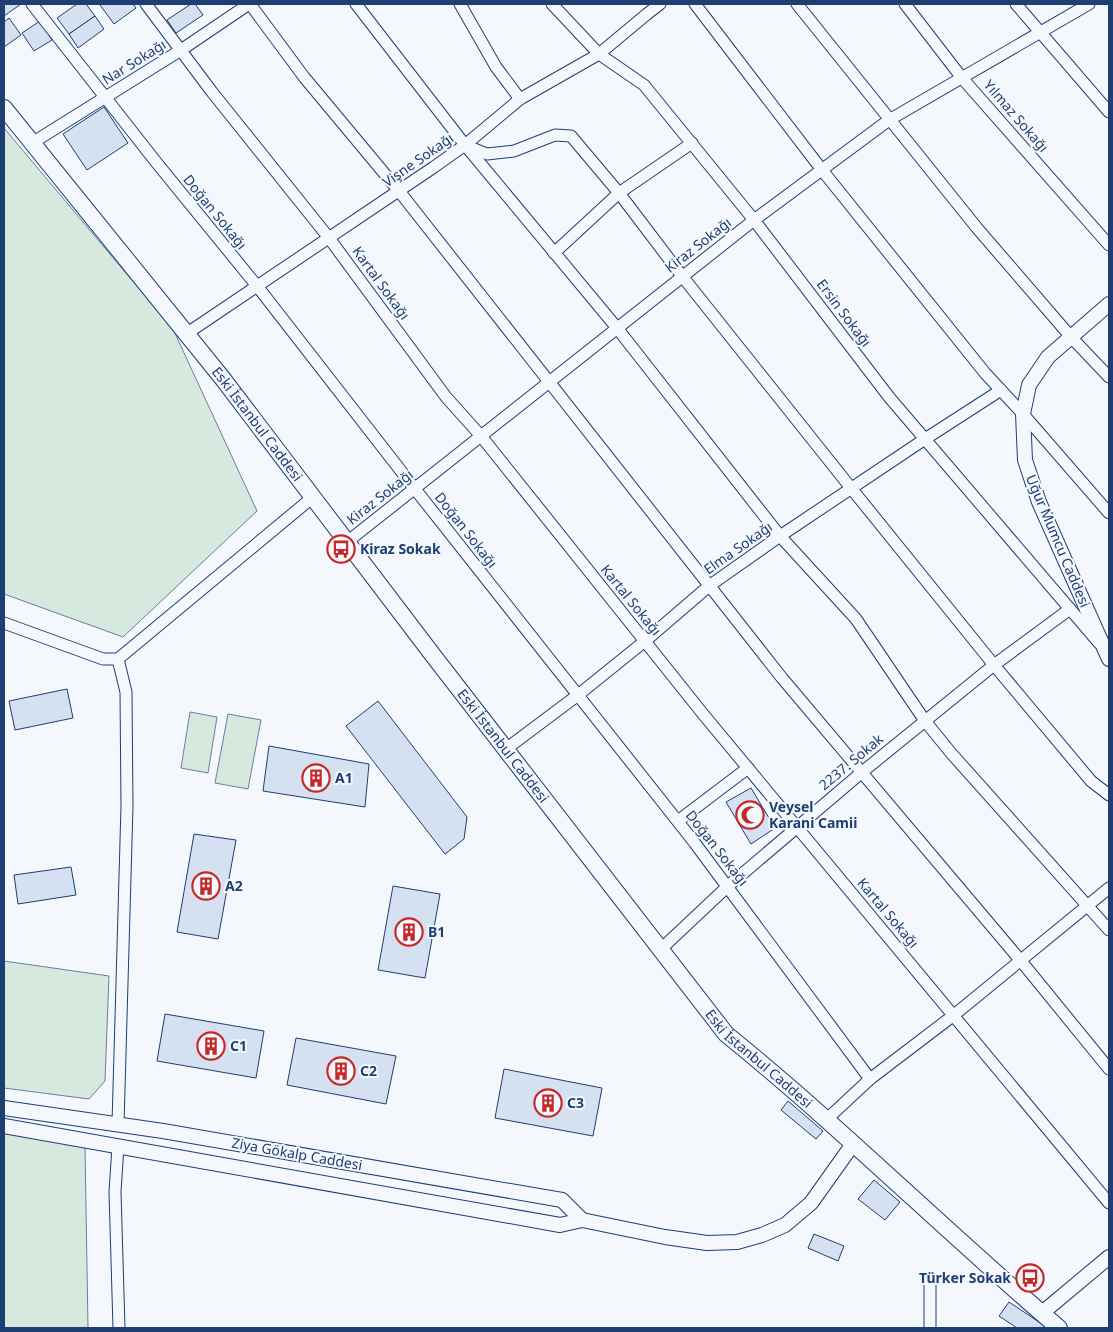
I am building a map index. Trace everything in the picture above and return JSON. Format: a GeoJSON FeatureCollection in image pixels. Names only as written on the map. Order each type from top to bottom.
{"type":"FeatureCollection","features":[{"type":"Feature","properties":{"kind":"main road","name":"Eski İstanbul Caddesi"},"geometry":{"type":"LineString","coordinates":[[4,108],[223,379],[726,1034],[780,1078],[995,1273],[1059,1328]]}},
{"type":"Feature","properties":{"kind":"street","name":"Doğan Sokağı"},"geometry":{"type":"LineString","coordinates":[[32,4],[156,162],[257,286],[678,821],[870,1079]]}},
{"type":"Feature","properties":{"kind":"street","name":"Kartal Sokağı"},"geometry":{"type":"LineString","coordinates":[[146,4],[212,92],[329,238],[446,397],[481,436],[748,768],[1109,1202]]}},
{"type":"Feature","properties":{"kind":"street","name":"Nar Sokağı"},"geometry":{"type":"LineString","coordinates":[[32,143],[181,50],[250,4]]}},
{"type":"Feature","properties":{"kind":"street"},"geometry":{"type":"LineString","coordinates":[[250,4],[304,77],[399,191],[782,678],[1109,1069]]}},
{"type":"Feature","properties":{"kind":"street"},"geometry":{"type":"LineString","coordinates":[[356,4],[465,146],[617,328],[780,536],[856,619],[925,721],[951,754],[1109,930]]}},
{"type":"Feature","properties":{"kind":"street"},"geometry":{"type":"LineString","coordinates":[[460,4],[496,67],[520,99]]}},
{"type":"Feature","properties":{"kind":"street","name":"Ersin Sokağı"},"geometry":{"type":"LineString","coordinates":[[552,4],[599,54],[644,85],[754,220],[889,397],[1107,655]]}},
{"type":"Feature","properties":{"kind":"street","name":"Vişne Sokağı"},"geometry":{"type":"LineString","coordinates":[[186,334],[465,146],[520,99],[599,54],[660,4]]}},
{"type":"Feature","properties":{"kind":"street"},"geometry":{"type":"LineString","coordinates":[[695,4],[822,170],[985,374],[1023,414],[1109,513]]}},
{"type":"Feature","properties":{"kind":"street"},"geometry":{"type":"LineString","coordinates":[[797,4],[977,228],[1071,337],[1109,377]]}},
{"type":"Feature","properties":{"kind":"street","name":"Yılmaz Sokağı"},"geometry":{"type":"LineString","coordinates":[[904,4],[962,78],[1109,245]]}},
{"type":"Feature","properties":{"kind":"street"},"geometry":{"type":"LineString","coordinates":[[1016,4],[1109,112]]}},
{"type":"Feature","properties":{"kind":"street","name":"Kiraz Sokağı"},"geometry":{"type":"LineString","coordinates":[[347,542],[682,276],[889,120],[1089,4]]}},
{"type":"Feature","properties":{"kind":"street"},"geometry":{"type":"LineString","coordinates":[[465,146],[487,154],[514,151],[555,135],[571,136],[619,193],[682,276],[994,665],[1091,781],[1109,795]]}},
{"type":"Feature","properties":{"kind":"street"},"geometry":{"type":"LineString","coordinates":[[554,252],[619,193],[692,143]]}},
{"type":"Feature","properties":{"kind":"street","name":"Uğur Mumcu Caddesi"},"geometry":{"type":"LineString","coordinates":[[1107,655],[1039,502],[1025,460],[1023,414],[1029,385],[1048,357],[1109,304]]}},
{"type":"Feature","properties":{"kind":"street","name":"Elma Sokağı"},"geometry":{"type":"LineString","coordinates":[[506,749],[578,695],[709,586],[851,488],[1001,390]]}},
{"type":"Feature","properties":{"kind":"street"},"geometry":{"type":"LineString","coordinates":[[4,623],[103,659],[118,660],[313,496]]}},
{"type":"Feature","properties":{"kind":"street","name":"2237. Sokak"},"geometry":{"type":"LineString","coordinates":[[661,950],[728,886],[861,773],[994,665],[1070,609]]}},
{"type":"Feature","properties":{"kind":"street"},"geometry":{"type":"LineString","coordinates":[[118,660],[126,692],[127,797],[116,1192],[119,1328]]}},
{"type":"Feature","properties":{"kind":"street"},"geometry":{"type":"LineString","coordinates":[[678,821],[748,768]]}},
{"type":"Feature","properties":{"kind":"street"},"geometry":{"type":"LineString","coordinates":[[826,1120],[870,1079],[954,1015],[1109,888]]}},
{"type":"Feature","properties":{"kind":"street","name":"Ziya Gökalp Caddesi"},"geometry":{"type":"LineString","coordinates":[[4,1108],[118,1124],[562,1200],[582,1220]]}},
{"type":"Feature","properties":{"kind":"street","name":"Ziya Gökalp Caddesi"},"geometry":{"type":"LineString","coordinates":[[4,1126],[560,1225],[582,1220],[665,1237],[707,1243],[738,1242],[762,1235],[785,1225],[811,1203],[853,1144]]}},
{"type":"Feature","properties":{"kind":"street"},"geometry":{"type":"LineString","coordinates":[[398,1196],[402,1172]]}},
{"type":"Feature","properties":{"kind":"street"},"geometry":{"type":"LineString","coordinates":[[1042,1313],[1109,1257]]}},
{"type":"Feature","properties":{"kind":"street"},"geometry":{"type":"LineString","coordinates":[[930,1284],[930,1328]]}},
{"type":"Feature","properties":{"kind":"shaded area"},"geometry":{"type":"Polygon","coordinates":[[[4,128],[173,329],[257,511],[123,637],[4,594],[4,128]]]}},
{"type":"Feature","properties":{"kind":"shaded area"},"geometry":{"type":"Polygon","coordinates":[[[190,712],[217,717],[208,773],[181,768],[190,712]]]}},
{"type":"Feature","properties":{"kind":"shaded area"},"geometry":{"type":"Polygon","coordinates":[[[228,714],[261,720],[248,789],[215,783],[228,714]]]}},
{"type":"Feature","properties":{"kind":"shaded area"},"geometry":{"type":"Polygon","coordinates":[[[4,961],[109,976],[105,1081],[89,1099],[4,1088],[4,961]]]}},
{"type":"Feature","properties":{"kind":"shaded area"},"geometry":{"type":"Polygon","coordinates":[[[4,1124],[85,1147],[88,1328],[4,1328],[4,1124]]]}},
{"type":"Feature","properties":{"kind":"building"},"geometry":{"type":"Polygon","coordinates":[[[4,4],[21,4],[4,16],[4,4]]]}},
{"type":"Feature","properties":{"kind":"building"},"geometry":{"type":"Polygon","coordinates":[[[77,4],[86,4],[95,16],[69,34],[57,18],[77,4]]]}},
{"type":"Feature","properties":{"kind":"building"},"geometry":{"type":"Polygon","coordinates":[[[133,4],[136,8],[114,24],[100,5],[133,4]]]}},
{"type":"Feature","properties":{"kind":"building"},"geometry":{"type":"Polygon","coordinates":[[[191,4],[195,4],[203,15],[176,33],[167,20],[191,4]]]}},
{"type":"Feature","properties":{"kind":"building"},"geometry":{"type":"Polygon","coordinates":[[[95,16],[104,29],[78,48],[69,34],[95,16]]]}},
{"type":"Feature","properties":{"kind":"building"},"geometry":{"type":"Polygon","coordinates":[[[9,18],[21,35],[4,47],[4,22],[9,18]]]}},
{"type":"Feature","properties":{"kind":"building"},"geometry":{"type":"Polygon","coordinates":[[[40,21],[52,40],[34,51],[22,33],[40,21]]]}},
{"type":"Feature","properties":{"kind":"building"},"geometry":{"type":"Polygon","coordinates":[[[104,107],[128,143],[87,170],[63,134],[104,107]]]}},
{"type":"Feature","properties":{"kind":"building"},"geometry":{"type":"Polygon","coordinates":[[[67,689],[73,718],[15,730],[9,701],[67,689]]]}},
{"type":"Feature","properties":{"kind":"building"},"geometry":{"type":"Polygon","coordinates":[[[378,701],[467,817],[464,839],[445,854],[346,726],[378,701]]]}},
{"type":"Feature","properties":{"kind":"building","name":"A1"},"geometry":{"type":"Polygon","coordinates":[[[269,746],[369,764],[365,807],[263,791],[269,746]]]}},
{"type":"Feature","properties":{"kind":"building","name":"Veysel Karani Camii"},"geometry":{"type":"Polygon","coordinates":[[[751,788],[775,828],[751,844],[726,802],[751,788]]]}},
{"type":"Feature","properties":{"kind":"building","name":"A2"},"geometry":{"type":"Polygon","coordinates":[[[194,834],[236,840],[218,939],[177,932],[194,834]]]}},
{"type":"Feature","properties":{"kind":"building"},"geometry":{"type":"Polygon","coordinates":[[[71,867],[76,895],[18,904],[14,875],[71,867]]]}},
{"type":"Feature","properties":{"kind":"building","name":"B1"},"geometry":{"type":"Polygon","coordinates":[[[393,886],[440,894],[425,978],[378,970],[393,886]]]}},
{"type":"Feature","properties":{"kind":"building","name":"C1"},"geometry":{"type":"Polygon","coordinates":[[[165,1014],[264,1031],[256,1078],[157,1061],[165,1014]]]}},
{"type":"Feature","properties":{"kind":"building","name":"C2"},"geometry":{"type":"Polygon","coordinates":[[[296,1038],[396,1056],[386,1104],[287,1085],[296,1038]]]}},
{"type":"Feature","properties":{"kind":"building","name":"C3"},"geometry":{"type":"Polygon","coordinates":[[[504,1069],[602,1088],[593,1136],[495,1118],[504,1069]]]}},
{"type":"Feature","properties":{"kind":"building"},"geometry":{"type":"Polygon","coordinates":[[[788,1101],[823,1131],[816,1139],[781,1110],[788,1101]]]}},
{"type":"Feature","properties":{"kind":"building"},"geometry":{"type":"Polygon","coordinates":[[[874,1180],[900,1202],[885,1220],[858,1199],[874,1180]]]}},
{"type":"Feature","properties":{"kind":"building"},"geometry":{"type":"Polygon","coordinates":[[[814,1234],[844,1246],[838,1261],[808,1248],[814,1234]]]}},
{"type":"Feature","properties":{"kind":"building"},"geometry":{"type":"Polygon","coordinates":[[[1009,1302],[1048,1328],[1017,1328],[999,1316],[1009,1302]]]}},
{"type":"Feature","properties":{"kind":"place","name":"Kiraz Sokak"},"geometry":{"type":"Point","coordinates":[341,549]}},
{"type":"Feature","properties":{"kind":"place","name":"A1"},"geometry":{"type":"Point","coordinates":[316,778]}},
{"type":"Feature","properties":{"kind":"place","name":"Veysel Karani Camii"},"geometry":{"type":"Point","coordinates":[750,815]}},
{"type":"Feature","properties":{"kind":"place","name":"A2"},"geometry":{"type":"Point","coordinates":[206,886]}},
{"type":"Feature","properties":{"kind":"place","name":"B1"},"geometry":{"type":"Point","coordinates":[409,932]}},
{"type":"Feature","properties":{"kind":"place","name":"C1"},"geometry":{"type":"Point","coordinates":[211,1046]}},
{"type":"Feature","properties":{"kind":"place","name":"C2"},"geometry":{"type":"Point","coordinates":[341,1071]}},
{"type":"Feature","properties":{"kind":"place","name":"C3"},"geometry":{"type":"Point","coordinates":[548,1103]}},
{"type":"Feature","properties":{"kind":"place","name":"Türker Sokak"},"geometry":{"type":"Point","coordinates":[1030,1278]}}]}
